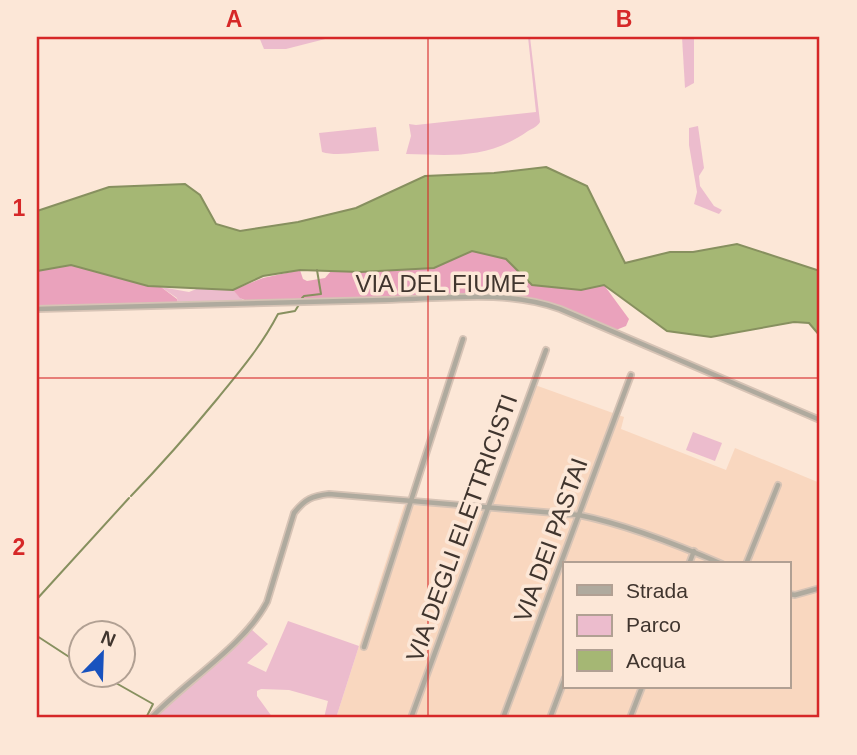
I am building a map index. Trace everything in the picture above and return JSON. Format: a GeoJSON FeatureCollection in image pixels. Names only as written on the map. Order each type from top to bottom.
{"type":"FeatureCollection","features":[{"type":"Feature","properties":{"kind":"street","name":"VIA DEL FIUME"},"geometry":{"type":"LineString","coordinates":[[37,309],[374,300],[531,299],[820,420]]}},
{"type":"Feature","properties":{"kind":"street"},"geometry":{"type":"LineString","coordinates":[[364,647],[463,339]]}},
{"type":"Feature","properties":{"kind":"street","name":"VIA DEGLI ELETTRICISTI"},"geometry":{"type":"LineString","coordinates":[[411,718],[547,350]]}},
{"type":"Feature","properties":{"kind":"street","name":"VIA DEI PASTAI"},"geometry":{"type":"LineString","coordinates":[[503,718],[631,375]]}},
{"type":"Feature","properties":{"kind":"street"},"geometry":{"type":"LineString","coordinates":[[747,562],[778,485]]}},
{"type":"Feature","properties":{"kind":"street"},"geometry":{"type":"LineString","coordinates":[[152,718],[236,640],[261,612],[267,602],[294,513],[303,501],[312,496],[329,494],[579,515],[604,520],[694,551],[718,562]]}},
{"type":"Feature","properties":{"kind":"street"},"geometry":{"type":"LineString","coordinates":[[690,562],[694,551]]}},
{"type":"Feature","properties":{"kind":"street"},"geometry":{"type":"LineString","coordinates":[[790,594],[820,588]]}},
{"type":"Feature","properties":{"kind":"street"},"geometry":{"type":"LineString","coordinates":[[550,718],[563,683]]}},
{"type":"Feature","properties":{"kind":"street"},"geometry":{"type":"LineString","coordinates":[[630,718],[642,688]]}},
{"type":"Feature","properties":{"kind":"shaded area"},"geometry":{"type":"Polygon","coordinates":[[[472,251],[506,259],[532,285],[581,290],[604,285],[629,319],[626,326],[616,330],[553,304],[516,296],[247,301],[233,290],[263,278],[300,270],[303,279],[307,281],[325,278],[331,271],[434,268],[472,251]]]}},
{"type":"Feature","properties":{"kind":"shaded area"},"geometry":{"type":"Polygon","coordinates":[[[71,265],[147,286],[161,287],[177,299],[178,303],[37,307],[37,271],[71,265]]]}},
{"type":"Feature","properties":{"kind":"shaded area"},"geometry":{"type":"Polygon","coordinates":[[[535,385],[624,417],[621,429],[726,470],[735,448],[820,483],[820,717],[336,718],[404,505],[489,508],[535,385]]]}},
{"type":"Feature","properties":{"kind":"green space"},"geometry":{"type":"Polygon","coordinates":[[[259,37],[333,37],[286,49],[264,49],[259,37]]]}},
{"type":"Feature","properties":{"kind":"green space"},"geometry":{"type":"Polygon","coordinates":[[[528,37],[540,122],[538,125],[513,140],[483,151],[454,155],[406,154],[411,136],[409,124],[536,112],[528,37]]]}},
{"type":"Feature","properties":{"kind":"green space"},"geometry":{"type":"Polygon","coordinates":[[[682,37],[694,37],[694,83],[685,88],[682,37]]]}},
{"type":"Feature","properties":{"kind":"green space"},"geometry":{"type":"Polygon","coordinates":[[[698,126],[704,168],[699,176],[700,186],[714,206],[722,210],[719,214],[694,204],[697,192],[689,145],[689,128],[698,126]]]}},
{"type":"Feature","properties":{"kind":"green space"},"geometry":{"type":"Polygon","coordinates":[[[376,127],[379,151],[342,154],[322,152],[319,133],[376,127]]]}},
{"type":"Feature","properties":{"kind":"green space"},"geometry":{"type":"Polygon","coordinates":[[[204,286],[233,290],[244,301],[178,303],[177,298],[161,287],[189,292],[204,286]]]}},
{"type":"Feature","properties":{"kind":"green space"},"geometry":{"type":"Polygon","coordinates":[[[693,432],[722,443],[715,461],[686,450],[693,432]]]}},
{"type":"Feature","properties":{"kind":"green space"},"geometry":{"type":"Polygon","coordinates":[[[288,621],[359,646],[336,718],[324,718],[328,701],[289,690],[261,689],[257,691],[257,696],[273,718],[155,718],[251,629],[268,644],[247,663],[266,672],[288,621]]]}},
{"type":"Feature","properties":{"kind":"water"},"geometry":{"type":"Polygon","coordinates":[[[546,167],[587,186],[625,263],[670,252],[693,252],[737,244],[820,271],[820,336],[809,323],[794,322],[711,337],[667,331],[604,285],[581,290],[532,285],[506,259],[472,251],[434,268],[360,272],[300,270],[263,276],[233,290],[148,286],[71,265],[37,271],[37,211],[109,187],[185,184],[200,195],[216,224],[240,231],[298,222],[356,208],[425,176],[494,173],[546,167]]]}},
{"type":"Feature","properties":{"kind":"waterway"},"geometry":{"type":"LineString","coordinates":[[302,298],[321,294],[317,270]]}},
{"type":"Feature","properties":{"kind":"waterway"},"geometry":{"type":"LineString","coordinates":[[131,496],[234,378],[258,347],[278,314],[295,311],[300,303]]}},
{"type":"Feature","properties":{"kind":"waterway"},"geometry":{"type":"LineString","coordinates":[[37,599],[129,498]]}},
{"type":"Feature","properties":{"kind":"waterway"},"geometry":{"type":"LineString","coordinates":[[37,636],[66,655]]}},
{"type":"Feature","properties":{"kind":"waterway"},"geometry":{"type":"LineString","coordinates":[[125,688],[153,704],[146,718]]}}]}
